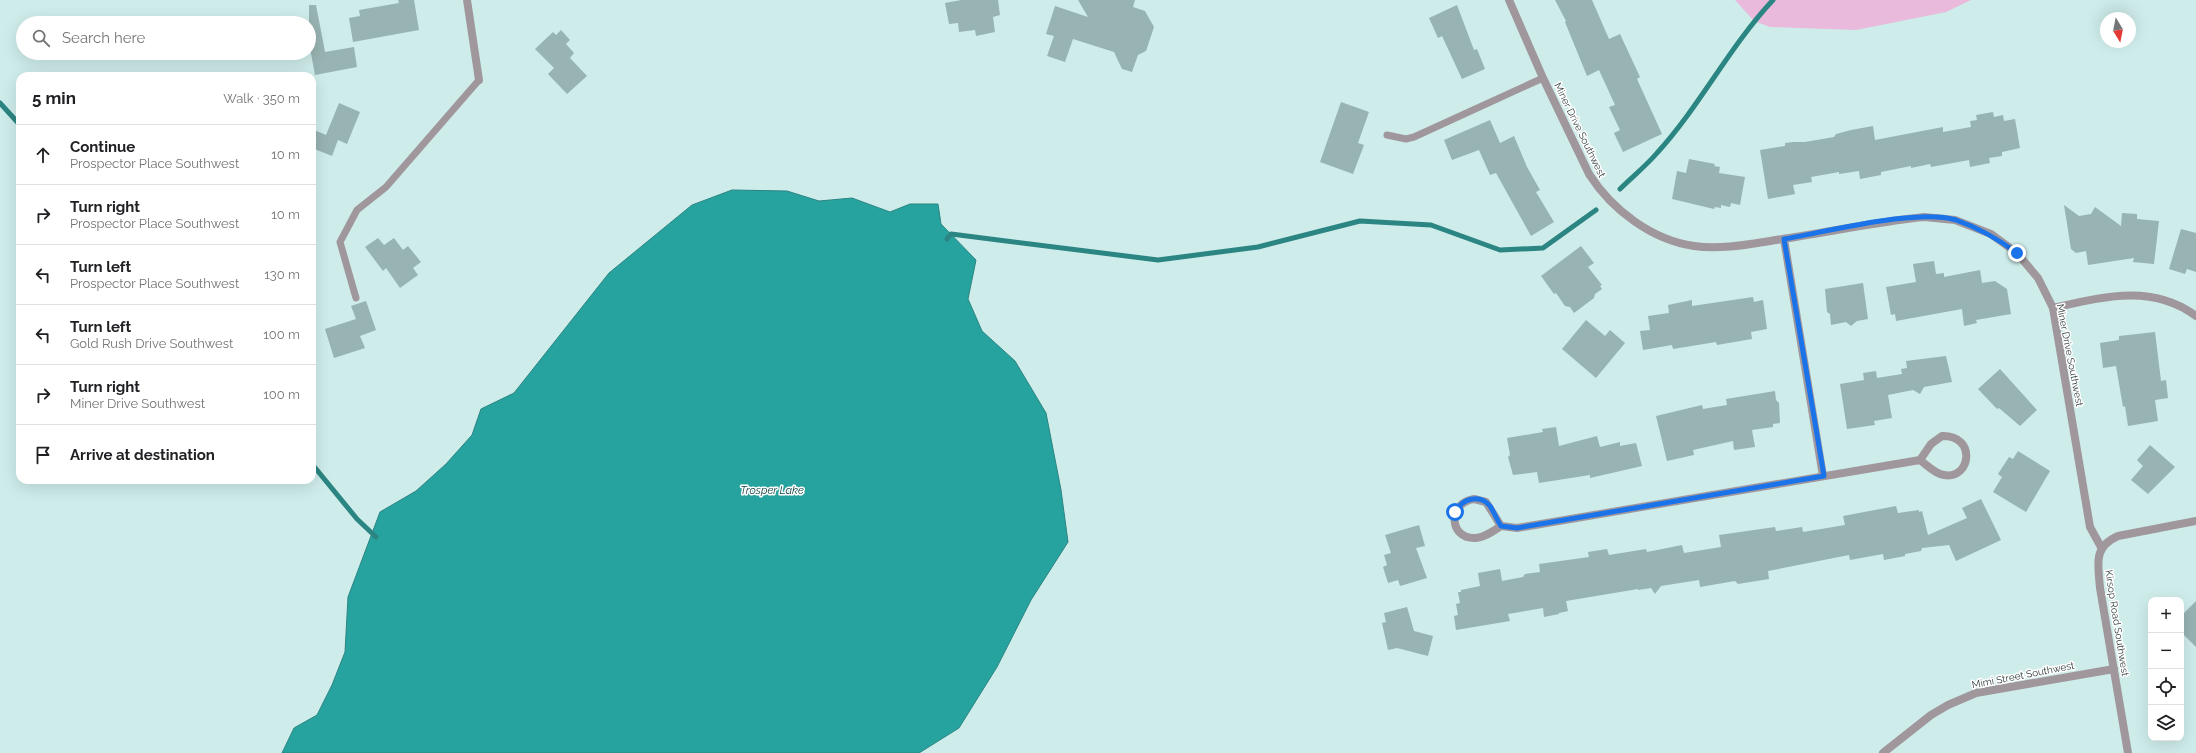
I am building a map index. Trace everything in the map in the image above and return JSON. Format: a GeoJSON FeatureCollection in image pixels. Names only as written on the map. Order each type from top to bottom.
{"type":"FeatureCollection","features":[{"type":"Feature","properties":{"kind":"street"},"geometry":{"type":"LineString","coordinates":[[467,0],[479,80]]}},
{"type":"Feature","properties":{"kind":"street","name":"Miner Drive Southwest"},"geometry":{"type":"LineString","coordinates":[[1509,0],[1543,78],[1592,179],[1608,199],[1632,220],[1651,231],[1694,246],[1735,246],[1894,220],[1924,217],[1954,220],[1991,234],[2017,253],[2038,278],[2053,308],[2090,527],[2101,547]]}},
{"type":"Feature","properties":{"kind":"street"},"geometry":{"type":"LineString","coordinates":[[1784,239],[1824,476]]}},
{"type":"Feature","properties":{"kind":"street"},"geometry":{"type":"LineString","coordinates":[[2053,308],[2102,297],[2144,294],[2182,305],[2196,316]]}},
{"type":"Feature","properties":{"kind":"street"},"geometry":{"type":"LineString","coordinates":[[1501,526],[1490,507],[1480,500],[1474,499],[1462,502],[1455,512],[1454,518],[1458,530],[1469,538],[1483,536],[1501,526],[1517,528],[1920,460],[1938,473],[1950,475],[1961,470],[1967,459],[1964,446],[1956,438],[1942,436],[1931,444],[1920,460]]}},
{"type":"Feature","properties":{"kind":"street"},"geometry":{"type":"LineString","coordinates":[[2101,547],[2107,541],[2118,536],[2196,521]]}},
{"type":"Feature","properties":{"kind":"street","name":"Kirsop Road Southwest"},"geometry":{"type":"LineString","coordinates":[[2101,547],[2098,566],[2100,588],[2128,753]]}},
{"type":"Feature","properties":{"kind":"street","name":"Mimi Street Southwest"},"geometry":{"type":"LineString","coordinates":[[1883,753],[1931,715],[1948,705],[1976,693],[2114,669]]}},
{"type":"Feature","properties":{"kind":"lane"},"geometry":{"type":"LineString","coordinates":[[1387,134],[1406,138],[1414,137],[1543,78]]}},
{"type":"Feature","properties":{"kind":"lane"},"geometry":{"type":"LineString","coordinates":[[356,298],[340,242],[357,210],[386,187],[479,80]]}},
{"type":"Feature","properties":{"kind":"shaded area"},"geometry":{"type":"Polygon","coordinates":[[[1735,0],[1971,0],[1946,12],[1856,30],[1770,27],[1754,21],[1735,0]]]}},
{"type":"Feature","properties":{"kind":"water","name":"Trosper Lake"},"geometry":{"type":"Polygon","coordinates":[[[732,190],[787,191],[819,201],[852,198],[890,212],[910,204],[938,204],[941,224],[976,260],[968,299],[982,331],[1015,361],[1046,413],[1061,490],[1068,542],[1031,600],[997,667],[959,728],[919,753],[282,753],[294,728],[317,715],[332,685],[345,652],[348,597],[380,512],[416,491],[446,464],[472,435],[481,409],[514,393],[609,273],[692,205],[732,190]]]}},
{"type":"Feature","properties":{"kind":"building"},"geometry":{"type":"Polygon","coordinates":[[[398,0],[414,0],[419,30],[353,42],[349,18],[360,16],[359,10],[399,3],[398,0]]]}},
{"type":"Feature","properties":{"kind":"building"},"geometry":{"type":"Polygon","coordinates":[[[961,0],[998,0],[1000,15],[993,17],[995,32],[976,36],[975,30],[959,32],[958,23],[949,24],[945,3],[961,0]]]}},
{"type":"Feature","properties":{"kind":"building"},"geometry":{"type":"Polygon","coordinates":[[[1078,0],[1135,0],[1133,7],[1145,11],[1154,27],[1146,51],[1138,55],[1132,72],[1122,69],[1114,52],[1073,39],[1065,62],[1047,56],[1054,36],[1046,34],[1055,6],[1088,17],[1078,0]]]}},
{"type":"Feature","properties":{"kind":"building"},"geometry":{"type":"Polygon","coordinates":[[[1555,0],[1592,0],[1609,39],[1620,34],[1640,77],[1637,79],[1662,134],[1623,152],[1614,133],[1620,130],[1609,107],[1615,105],[1599,70],[1587,76],[1565,22],[1566,21],[1555,0]]]}},
{"type":"Feature","properties":{"kind":"building"},"geometry":{"type":"Polygon","coordinates":[[[309,5],[316,5],[325,52],[354,47],[357,67],[316,75],[312,60],[316,60],[316,16],[309,16],[309,5]]]}},
{"type":"Feature","properties":{"kind":"building"},"geometry":{"type":"Polygon","coordinates":[[[1457,5],[1474,50],[1477,49],[1485,69],[1462,79],[1442,36],[1438,38],[1429,18],[1457,5]]]}},
{"type":"Feature","properties":{"kind":"building"},"geometry":{"type":"Polygon","coordinates":[[[561,30],[570,40],[566,44],[574,53],[570,58],[587,76],[567,94],[548,74],[554,68],[535,49],[553,32],[556,35],[561,30]]]}},
{"type":"Feature","properties":{"kind":"building"},"geometry":{"type":"Polygon","coordinates":[[[1341,102],[1369,112],[1358,143],[1364,145],[1353,174],[1320,162],[1341,102]]]}},
{"type":"Feature","properties":{"kind":"building"},"geometry":{"type":"Polygon","coordinates":[[[339,103],[360,112],[347,144],[338,140],[332,156],[316,150],[316,131],[326,135],[339,103]]]}},
{"type":"Feature","properties":{"kind":"building"},"geometry":{"type":"Polygon","coordinates":[[[1993,112],[1994,117],[2003,115],[2004,121],[2015,119],[2020,148],[2002,152],[2002,156],[1989,158],[1990,163],[1970,167],[1969,160],[1931,167],[1930,164],[1911,168],[1911,166],[1881,172],[1881,175],[1860,179],[1859,171],[1839,174],[1839,172],[1811,177],[1812,182],[1793,185],[1795,194],[1768,199],[1760,150],[1785,146],[1785,143],[1805,142],[1834,137],[1836,134],[1873,126],[1875,140],[1943,127],[1943,132],[1971,127],[1970,121],[1977,120],[1976,115],[1993,112]]]}},
{"type":"Feature","properties":{"kind":"building"},"geometry":{"type":"Polygon","coordinates":[[[1490,120],[1500,143],[1514,136],[1527,167],[1540,190],[1536,192],[1554,222],[1531,236],[1496,173],[1490,175],[1479,150],[1452,160],[1444,140],[1490,120]]]}},
{"type":"Feature","properties":{"kind":"building"},"geometry":{"type":"Polygon","coordinates":[[[1689,159],[1715,164],[1714,166],[1720,167],[1719,173],[1745,177],[1740,205],[1731,203],[1730,207],[1721,205],[1721,208],[1715,207],[1714,209],[1672,199],[1677,171],[1686,173],[1689,159]]]}},
{"type":"Feature","properties":{"kind":"building"},"geometry":{"type":"Polygon","coordinates":[[[2064,205],[2079,216],[2091,214],[2095,207],[2121,226],[2122,213],[2137,214],[2137,219],[2159,221],[2154,264],[2133,262],[2134,258],[2088,265],[2086,251],[2076,253],[2071,249],[2064,205]]]}},
{"type":"Feature","properties":{"kind":"building"},"geometry":{"type":"Polygon","coordinates":[[[2181,229],[2196,233],[2196,272],[2187,269],[2185,274],[2169,269],[2181,229]]]}},
{"type":"Feature","properties":{"kind":"building"},"geometry":{"type":"Polygon","coordinates":[[[378,238],[384,245],[394,238],[403,250],[408,246],[421,262],[413,268],[418,275],[400,288],[386,268],[383,271],[365,247],[378,238]]]}},
{"type":"Feature","properties":{"kind":"building"},"geometry":{"type":"Polygon","coordinates":[[[1581,246],[1594,263],[1588,267],[1602,285],[1600,286],[1602,289],[1595,294],[1594,298],[1574,313],[1570,307],[1565,306],[1556,293],[1554,294],[1541,276],[1581,246]]]}},
{"type":"Feature","properties":{"kind":"building"},"geometry":{"type":"Polygon","coordinates":[[[1934,261],[1936,274],[1944,273],[1944,277],[1980,270],[1982,283],[1995,281],[2007,289],[2011,314],[1976,320],[1977,323],[1964,326],[1962,309],[1896,321],[1895,314],[1891,315],[1886,287],[1916,282],[1913,264],[1934,261]]]}},
{"type":"Feature","properties":{"kind":"building"},"geometry":{"type":"Polygon","coordinates":[[[1863,283],[1868,319],[1857,321],[1851,326],[1846,322],[1831,325],[1830,314],[1827,312],[1825,289],[1863,283]]]}},
{"type":"Feature","properties":{"kind":"building"},"geometry":{"type":"Polygon","coordinates":[[[1753,297],[1754,302],[1763,300],[1767,329],[1751,332],[1752,339],[1717,345],[1716,342],[1673,349],[1672,345],[1643,350],[1640,331],[1650,330],[1648,316],[1669,313],[1668,305],[1692,300],[1692,306],[1753,297]]]}},
{"type":"Feature","properties":{"kind":"building"},"geometry":{"type":"Polygon","coordinates":[[[366,301],[376,330],[360,336],[365,348],[334,358],[325,329],[356,319],[351,306],[366,301]]]}},
{"type":"Feature","properties":{"kind":"building"},"geometry":{"type":"Polygon","coordinates":[[[1586,320],[1605,336],[1610,330],[1625,343],[1596,378],[1562,349],[1586,320]]]}},
{"type":"Feature","properties":{"kind":"building"},"geometry":{"type":"Polygon","coordinates":[[[2155,332],[2161,381],[2166,380],[2168,398],[2155,400],[2158,421],[2128,426],[2116,366],[2103,368],[2100,343],[2119,340],[2119,336],[2155,332]]]}},
{"type":"Feature","properties":{"kind":"building"},"geometry":{"type":"Polygon","coordinates":[[[1946,356],[1952,382],[1924,387],[1920,394],[1913,390],[1888,395],[1892,418],[1874,421],[1875,425],[1847,429],[1840,384],[1864,380],[1863,373],[1876,371],[1877,378],[1902,374],[1901,369],[1907,368],[1906,361],[1946,356]]]}},
{"type":"Feature","properties":{"kind":"building"},"geometry":{"type":"Polygon","coordinates":[[[2000,369],[2037,410],[2020,426],[1999,408],[1997,409],[1978,389],[2000,369]]]}},
{"type":"Feature","properties":{"kind":"building"},"geometry":{"type":"Polygon","coordinates":[[[1775,391],[1776,400],[1779,403],[1780,423],[1773,424],[1773,427],[1752,430],[1755,447],[1734,450],[1733,441],[1693,450],[1694,455],[1667,461],[1656,416],[1702,405],[1703,409],[1727,405],[1726,399],[1775,391]]]}},
{"type":"Feature","properties":{"kind":"building"},"geometry":{"type":"Polygon","coordinates":[[[1556,427],[1559,446],[1597,436],[1600,447],[1620,442],[1620,446],[1636,443],[1642,466],[1590,478],[1590,475],[1539,483],[1537,472],[1513,475],[1508,457],[1510,455],[1507,438],[1543,432],[1542,429],[1556,427]]]}},
{"type":"Feature","properties":{"kind":"building"},"geometry":{"type":"Polygon","coordinates":[[[2150,445],[2175,467],[2148,494],[2131,480],[2143,466],[2137,460],[2150,445]]]}},
{"type":"Feature","properties":{"kind":"building"},"geometry":{"type":"Polygon","coordinates":[[[2018,451],[2050,471],[2026,512],[1993,492],[2002,477],[1998,474],[2009,457],[2013,459],[2018,451]]]}},
{"type":"Feature","properties":{"kind":"building"},"geometry":{"type":"Polygon","coordinates":[[[1981,499],[2001,540],[1956,561],[1949,545],[1922,548],[1921,551],[1884,560],[1883,554],[1850,560],[1849,555],[1768,571],[1769,579],[1738,584],[1735,581],[1700,587],[1699,580],[1661,586],[1655,594],[1651,588],[1638,589],[1566,601],[1568,611],[1559,614],[1544,617],[1543,608],[1508,614],[1510,621],[1456,630],[1454,616],[1458,615],[1456,604],[1460,603],[1458,592],[1480,586],[1478,573],[1500,569],[1502,581],[1523,577],[1525,574],[1540,572],[1539,564],[1589,557],[1588,552],[1607,549],[1609,555],[1646,549],[1647,552],[1682,545],[1684,553],[1721,547],[1719,535],[1775,527],[1776,531],[1802,527],[1803,532],[1845,525],[1843,516],[1896,506],[1898,513],[1919,510],[1919,512],[1922,511],[1928,535],[1967,518],[1962,508],[1981,499]]]}},
{"type":"Feature","properties":{"kind":"building"},"geometry":{"type":"Polygon","coordinates":[[[1419,525],[1425,546],[1416,548],[1427,578],[1400,586],[1398,580],[1388,583],[1383,567],[1387,565],[1384,555],[1391,553],[1385,535],[1419,525]]]}},
{"type":"Feature","properties":{"kind":"building"},"geometry":{"type":"Polygon","coordinates":[[[2196,601],[2196,647],[2184,635],[2184,613],[2196,601]]]}},
{"type":"Feature","properties":{"kind":"building"},"geometry":{"type":"Polygon","coordinates":[[[1407,607],[1414,631],[1433,636],[1428,656],[1397,648],[1388,650],[1382,623],[1386,622],[1384,613],[1407,607]]]}},
{"type":"Feature","properties":{"kind":"waterway"},"geometry":{"type":"LineString","coordinates":[[1620,189],[1673,135],[1742,37],[1773,0]]}},
{"type":"Feature","properties":{"kind":"waterway"},"geometry":{"type":"LineString","coordinates":[[0,103],[16,121]]}},
{"type":"Feature","properties":{"kind":"waterway"},"geometry":{"type":"LineString","coordinates":[[947,239],[951,234],[1158,260],[1258,247],[1360,221],[1431,225],[1500,250],[1543,248],[1596,210]]}},
{"type":"Feature","properties":{"kind":"waterway"},"geometry":{"type":"LineString","coordinates":[[316,469],[357,519],[376,537]]}},
{"type":"Feature","properties":{"kind":"route"},"geometry":{"type":"LineString","coordinates":[[1455,512],[1462,502],[1474,499],[1480,500],[1486,502],[1501,526],[1517,528],[1824,476],[1784,239],[1894,220],[1924,217],[1954,220],[1991,234],[2017,253]]}}]}
